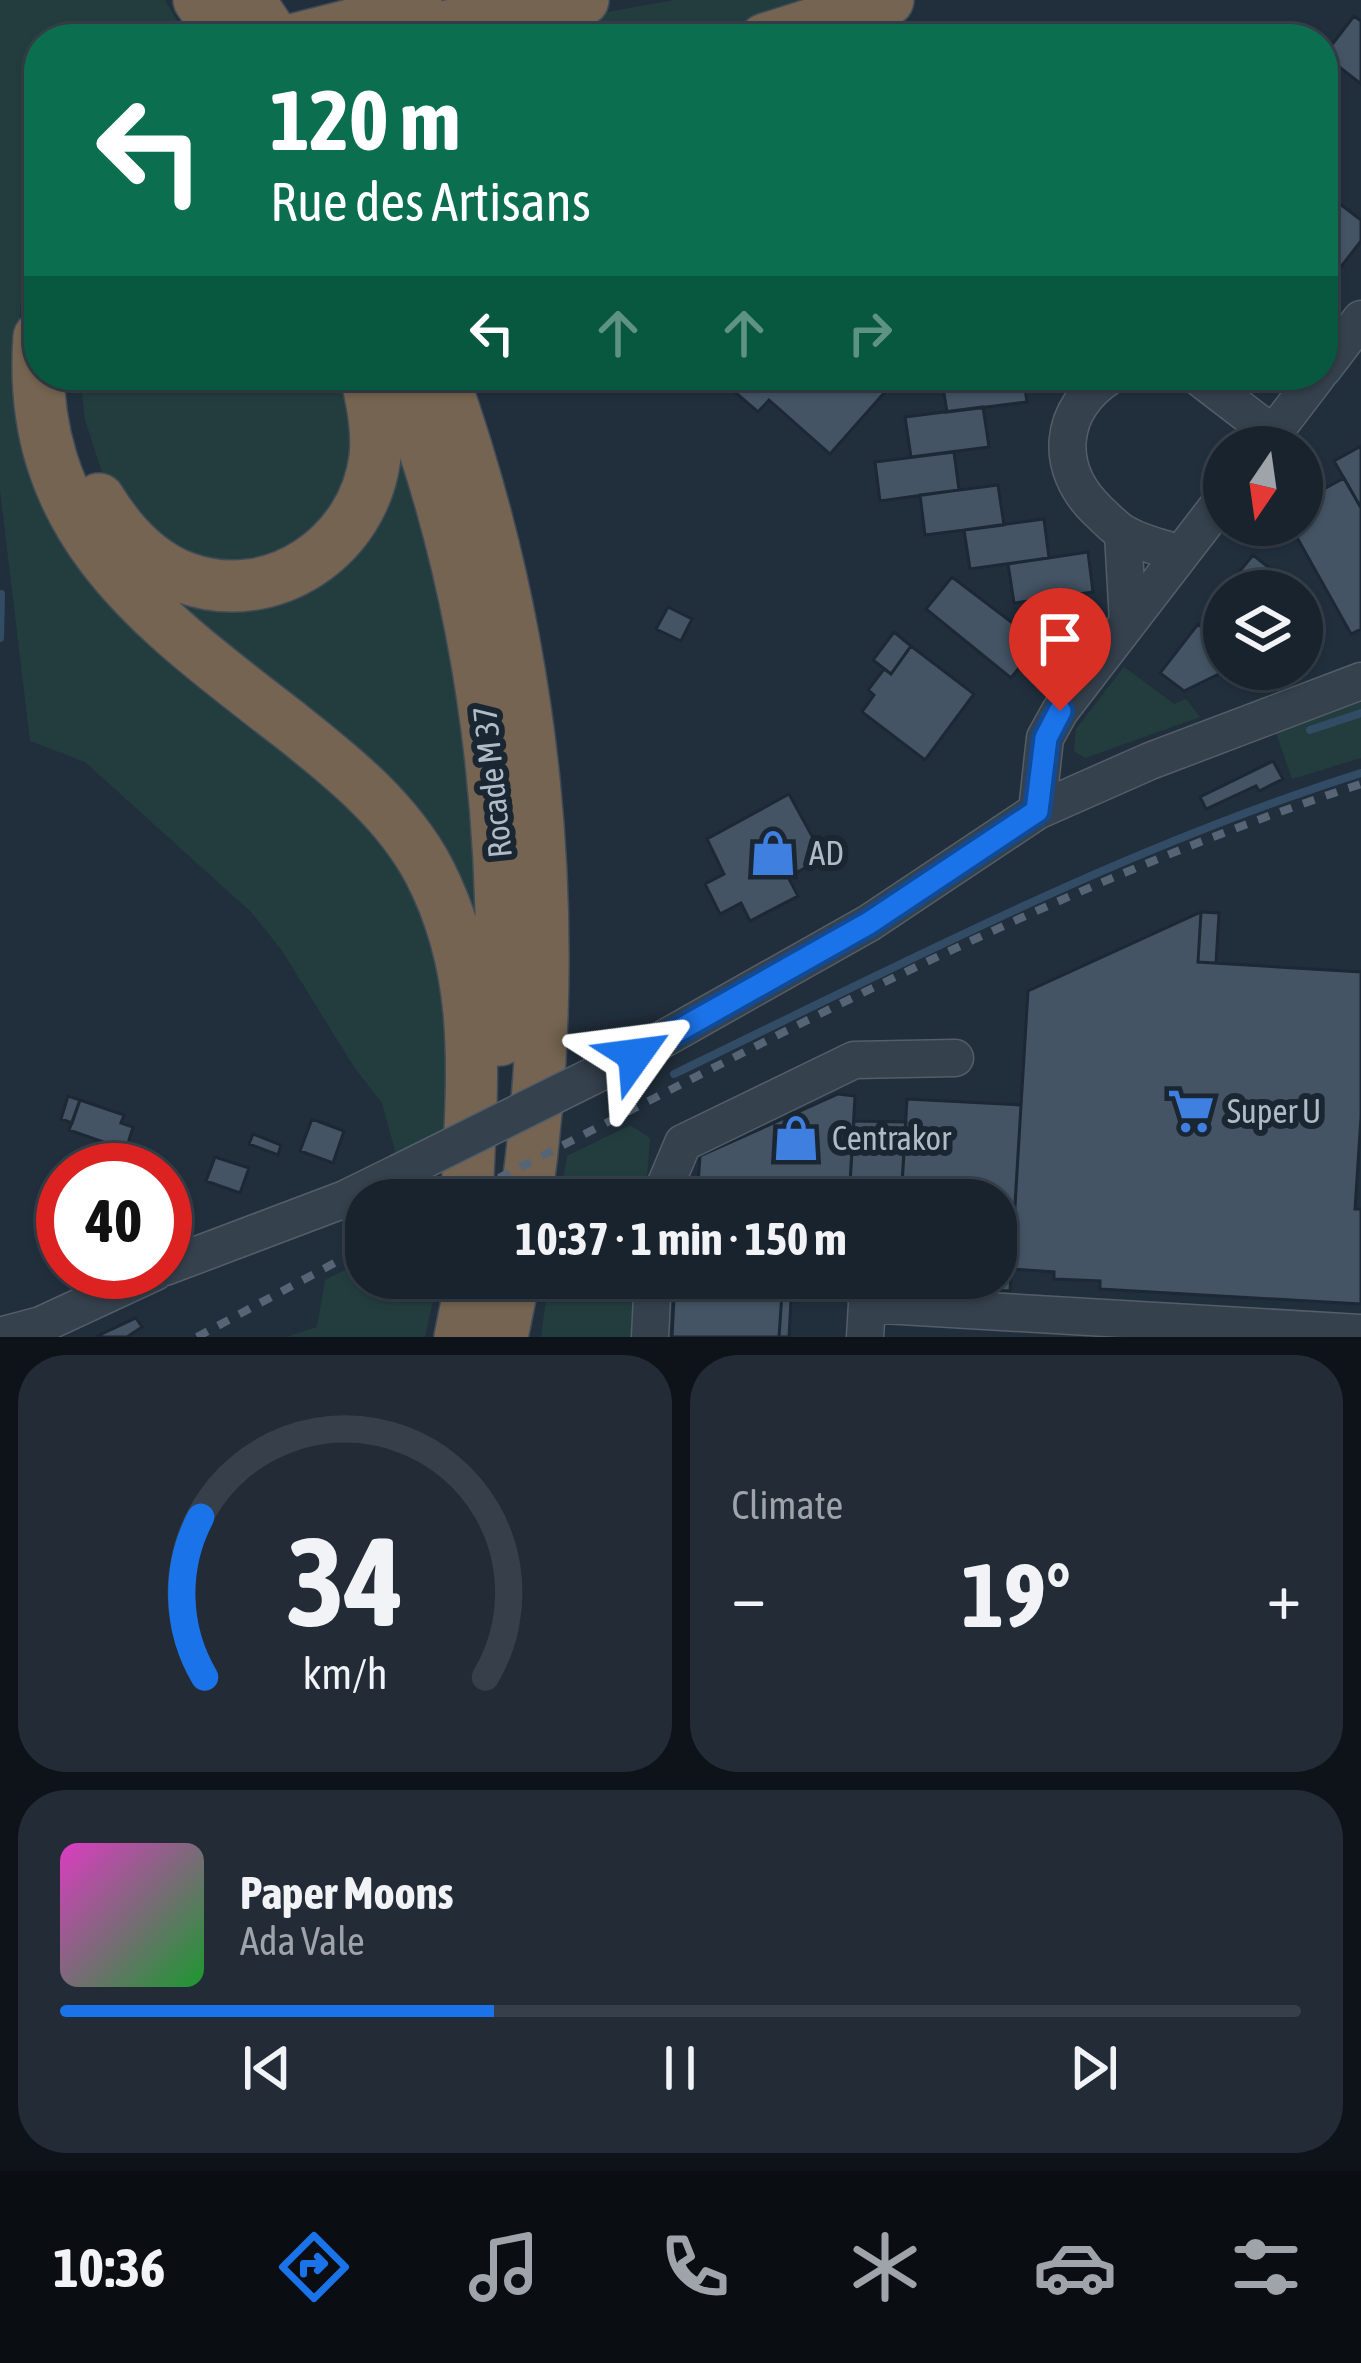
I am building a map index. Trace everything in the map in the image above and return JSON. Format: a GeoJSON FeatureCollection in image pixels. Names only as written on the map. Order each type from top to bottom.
{"type":"FeatureCollection","features":[{"type":"Feature","properties":{"kind":"highway"},"geometry":{"type":"LineString","coordinates":[[387,24],[458,0]]}},
{"type":"Feature","properties":{"kind":"highway"},"geometry":{"type":"LineString","coordinates":[[408,24],[583,0]]}},
{"type":"Feature","properties":{"kind":"highway"},"geometry":{"type":"LineString","coordinates":[[812,24],[888,0]]}},
{"type":"Feature","properties":{"kind":"highway"},"geometry":{"type":"LineString","coordinates":[[39,390],[48,445],[79,522],[115,576],[188,646],[359,782],[396,822],[428,869],[460,948],[468,983],[472,1052],[468,1179]]}},
{"type":"Feature","properties":{"kind":"highway"},"geometry":{"type":"LineString","coordinates":[[66,390],[73,438],[88,479],[112,520],[157,564],[185,578],[219,586],[256,586],[291,575],[325,553],[352,524],[375,458],[369,390]]}},
{"type":"Feature","properties":{"kind":"highway","name":"Rocade M 37"},"geometry":{"type":"LineString","coordinates":[[403,390],[461,582],[495,785],[502,992],[486,1179]]}},
{"type":"Feature","properties":{"kind":"highway","name":"Rocade M 37"},"geometry":{"type":"LineString","coordinates":[[447,390],[501,573],[530,728],[543,886],[542,1045],[528,1179]]}},
{"type":"Feature","properties":{"kind":"highway"},"geometry":{"type":"LineString","coordinates":[[483,390],[501,573]]}},
{"type":"Feature","properties":{"kind":"street"},"geometry":{"type":"LineString","coordinates":[[1338,350],[1361,320]]}},
{"type":"Feature","properties":{"kind":"street"},"geometry":{"type":"LineString","coordinates":[[1090,390],[1076,412],[1067,443],[1071,478],[1124,534],[1181,554]]}},
{"type":"Feature","properties":{"kind":"street"},"geometry":{"type":"LineString","coordinates":[[1213,390],[1252,426]]}},
{"type":"Feature","properties":{"kind":"street"},"geometry":{"type":"LineString","coordinates":[[1279,426],[1307,390]]}},
{"type":"Feature","properties":{"kind":"street"},"geometry":{"type":"LineString","coordinates":[[1037,811],[1046,738],[1060,711],[1203,525]]}},
{"type":"Feature","properties":{"kind":"street"},"geometry":{"type":"LineString","coordinates":[[1124,534],[1128,622]]}},
{"type":"Feature","properties":{"kind":"street"},"geometry":{"type":"LineString","coordinates":[[192,1257],[345,1199],[635,1055],[869,923],[1037,811],[1150,761],[1361,681]]}},
{"type":"Feature","properties":{"kind":"street"},"geometry":{"type":"LineString","coordinates":[[667,1179],[683,1143],[854,1060],[955,1058]]}},
{"type":"Feature","properties":{"kind":"street"},"geometry":{"type":"LineString","coordinates":[[0,1336],[40,1325],[96,1299]]}},
{"type":"Feature","properties":{"kind":"street"},"geometry":{"type":"LineString","coordinates":[[650,1337],[652,1299]]}},
{"type":"Feature","properties":{"kind":"street"},"geometry":{"type":"LineString","coordinates":[[865,1337],[867,1304],[1361,1333]]}},
{"type":"Feature","properties":{"kind":"green space"},"geometry":{"type":"Polygon","coordinates":[[[0,0],[165,0],[179,24],[24,24],[24,280],[15,388],[224,695],[393,846],[438,937],[455,1128],[396,1154],[382,1103],[354,1067],[281,949],[251,912],[85,762],[30,741],[0,490],[0,0]]]}},
{"type":"Feature","properties":{"kind":"green space"},"geometry":{"type":"Polygon","coordinates":[[[674,0],[850,0],[773,24],[541,24],[674,0]]]}},
{"type":"Feature","properties":{"kind":"green space"},"geometry":{"type":"Polygon","coordinates":[[[82,390],[349,390],[355,455],[338,511],[260,566],[177,557],[103,475],[85,420],[82,390]]]}},
{"type":"Feature","properties":{"kind":"green space"},"geometry":{"type":"Polygon","coordinates":[[[402,457],[438,582],[463,722],[478,907],[458,907],[181,613],[190,602],[217,609],[402,457]]]}},
{"type":"Feature","properties":{"kind":"green space"},"geometry":{"type":"Polygon","coordinates":[[[1124,667],[1174,704],[1186,699],[1200,717],[1085,758],[1074,751],[1076,729],[1124,667]]]}},
{"type":"Feature","properties":{"kind":"green space"},"geometry":{"type":"Polygon","coordinates":[[[1361,681],[1361,758],[1292,779],[1270,715],[1361,681]]]}},
{"type":"Feature","properties":{"kind":"green space"},"geometry":{"type":"Polygon","coordinates":[[[630,1125],[650,1138],[647,1179],[563,1179],[567,1156],[630,1125]]]}},
{"type":"Feature","properties":{"kind":"green space"},"geometry":{"type":"Polygon","coordinates":[[[345,1270],[345,1299],[433,1299],[425,1337],[287,1337],[317,1327],[325,1280],[345,1270]]]}},
{"type":"Feature","properties":{"kind":"green space"},"geometry":{"type":"Polygon","coordinates":[[[546,1299],[639,1299],[636,1337],[541,1337],[546,1299]]]}},
{"type":"Feature","properties":{"kind":"building"},"geometry":{"type":"Polygon","coordinates":[[[1354,16],[1361,21],[1361,84],[1338,66],[1338,37],[1354,16]]]}},
{"type":"Feature","properties":{"kind":"building"},"geometry":{"type":"Polygon","coordinates":[[[1338,202],[1361,220],[1361,241],[1338,271],[1338,202]]]}},
{"type":"Feature","properties":{"kind":"building"},"geometry":{"type":"Polygon","coordinates":[[[732,390],[887,390],[830,454],[769,400],[758,412],[732,390]]]}},
{"type":"Feature","properties":{"kind":"building"},"geometry":{"type":"Polygon","coordinates":[[[943,390],[1025,390],[1027,402],[947,412],[943,390]]]}},
{"type":"Feature","properties":{"kind":"building"},"geometry":{"type":"Polygon","coordinates":[[[983,407],[989,447],[911,457],[905,417],[983,407]]]}},
{"type":"Feature","properties":{"kind":"building"},"geometry":{"type":"Polygon","coordinates":[[[1361,446],[1361,508],[1334,461],[1361,446]]]}},
{"type":"Feature","properties":{"kind":"building"},"geometry":{"type":"Polygon","coordinates":[[[954,452],[959,490],[880,501],[875,462],[954,452]]]}},
{"type":"Feature","properties":{"kind":"building"},"geometry":{"type":"Polygon","coordinates":[[[1344,478],[1361,508],[1361,629],[1351,634],[1323,584],[1323,570],[1315,570],[1302,546],[1323,546],[1323,490],[1344,478]]]}},
{"type":"Feature","properties":{"kind":"building"},"geometry":{"type":"Polygon","coordinates":[[[998,485],[1004,525],[925,535],[920,495],[998,485]]]}},
{"type":"Feature","properties":{"kind":"building"},"geometry":{"type":"Polygon","coordinates":[[[1044,519],[1049,558],[970,569],[964,530],[1044,519]]]}},
{"type":"Feature","properties":{"kind":"building"},"geometry":{"type":"Polygon","coordinates":[[[1088,552],[1093,592],[1014,603],[1008,564],[1088,552]]]}},
{"type":"Feature","properties":{"kind":"building"},"geometry":{"type":"Polygon","coordinates":[[[1253,555],[1272,570],[1241,570],[1253,555]]]}},
{"type":"Feature","properties":{"kind":"building"},"geometry":{"type":"Polygon","coordinates":[[[952,577],[1039,643],[1011,678],[926,609],[952,577]]]}},
{"type":"Feature","properties":{"kind":"building"},"geometry":{"type":"Polygon","coordinates":[[[668,607],[692,619],[681,641],[656,629],[668,607]]]}},
{"type":"Feature","properties":{"kind":"building"},"geometry":{"type":"Polygon","coordinates":[[[1198,624],[1203,628],[1203,682],[1184,691],[1160,673],[1198,624]]]}},
{"type":"Feature","properties":{"kind":"building"},"geometry":{"type":"Polygon","coordinates":[[[894,632],[911,646],[891,674],[873,660],[894,632]]]}},
{"type":"Feature","properties":{"kind":"building"},"geometry":{"type":"Polygon","coordinates":[[[911,646],[974,694],[925,760],[862,712],[874,695],[868,690],[884,669],[891,674],[911,646]]]}},
{"type":"Feature","properties":{"kind":"building"},"geometry":{"type":"Polygon","coordinates":[[[1273,761],[1283,779],[1206,809],[1200,797],[1273,761]]]}},
{"type":"Feature","properties":{"kind":"building"},"geometry":{"type":"Polygon","coordinates":[[[789,794],[824,858],[788,877],[798,896],[750,921],[741,903],[720,914],[705,884],[724,874],[707,839],[789,794]]]}},
{"type":"Feature","properties":{"kind":"building","name":"Super U"},"geometry":{"type":"Polygon","coordinates":[[[1201,912],[1198,962],[1361,972],[1361,1117],[1355,1209],[1361,1209],[1361,1304],[1100,1289],[1100,1281],[1054,1279],[1054,1272],[1017,1269],[1017,1179],[1028,991],[1201,912]]]}},
{"type":"Feature","properties":{"kind":"building"},"geometry":{"type":"Polygon","coordinates":[[[1201,912],[1219,913],[1216,963],[1198,962],[1201,912]]]}},
{"type":"Feature","properties":{"kind":"building","name":"Centrakor"},"geometry":{"type":"Polygon","coordinates":[[[838,1094],[855,1096],[850,1179],[698,1179],[700,1156],[838,1094]]]}},
{"type":"Feature","properties":{"kind":"building"},"geometry":{"type":"Polygon","coordinates":[[[68,1096],[80,1100],[72,1123],[61,1119],[68,1096]]]}},
{"type":"Feature","properties":{"kind":"building"},"geometry":{"type":"Polygon","coordinates":[[[907,1099],[1021,1105],[1017,1179],[902,1179],[907,1099]]]}},
{"type":"Feature","properties":{"kind":"building"},"geometry":{"type":"Polygon","coordinates":[[[80,1100],[124,1115],[121,1123],[133,1127],[128,1143],[106,1143],[69,1130],[80,1100]]]}},
{"type":"Feature","properties":{"kind":"building"},"geometry":{"type":"Polygon","coordinates":[[[312,1119],[344,1131],[333,1163],[300,1151],[312,1119]]]}},
{"type":"Feature","properties":{"kind":"building"},"geometry":{"type":"Polygon","coordinates":[[[854,1121],[906,1122],[902,1179],[850,1179],[854,1121]]]}},
{"type":"Feature","properties":{"kind":"building"},"geometry":{"type":"Polygon","coordinates":[[[253,1134],[281,1145],[278,1155],[249,1144],[253,1134]]]}},
{"type":"Feature","properties":{"kind":"building"},"geometry":{"type":"Polygon","coordinates":[[[215,1157],[249,1168],[240,1193],[206,1181],[215,1157]]]}},
{"type":"Feature","properties":{"kind":"building"},"geometry":{"type":"Polygon","coordinates":[[[674,1299],[782,1299],[779,1337],[672,1337],[674,1299]]]}},
{"type":"Feature","properties":{"kind":"building"},"geometry":{"type":"Polygon","coordinates":[[[782,1299],[791,1299],[789,1337],[779,1337],[782,1299]]]}},
{"type":"Feature","properties":{"kind":"building"},"geometry":{"type":"Polygon","coordinates":[[[136,1318],[142,1327],[127,1337],[95,1337],[136,1318]]]}},
{"type":"Feature","properties":{"kind":"waterway"},"geometry":{"type":"LineString","coordinates":[[0,638],[1,594]]}},
{"type":"Feature","properties":{"kind":"waterway"},"geometry":{"type":"LineString","coordinates":[[1310,730],[1361,713]]}},
{"type":"Feature","properties":{"kind":"waterway"},"geometry":{"type":"LineString","coordinates":[[674,1074],[1098,873],[1361,773]]}},
{"type":"Feature","properties":{"kind":"railway"},"geometry":{"type":"LineString","coordinates":[[497,1179],[789,1029],[1013,922],[1127,872],[1361,784]]}},
{"type":"Feature","properties":{"kind":"railway"},"geometry":{"type":"LineString","coordinates":[[197,1337],[345,1257]]}},
{"type":"Feature","properties":{"kind":"place","name":"AD"},"geometry":{"type":"Point","coordinates":[773,853]}},
{"type":"Feature","properties":{"kind":"place","name":"Super U"},"geometry":{"type":"Point","coordinates":[1191,1111]}},
{"type":"Feature","properties":{"kind":"place","name":"Centrakor"},"geometry":{"type":"Point","coordinates":[796,1138]}},
{"type":"Feature","properties":{"kind":"route"},"geometry":{"type":"LineString","coordinates":[[635,1055],[869,923],[1037,811],[1046,738],[1060,711]]}}]}
